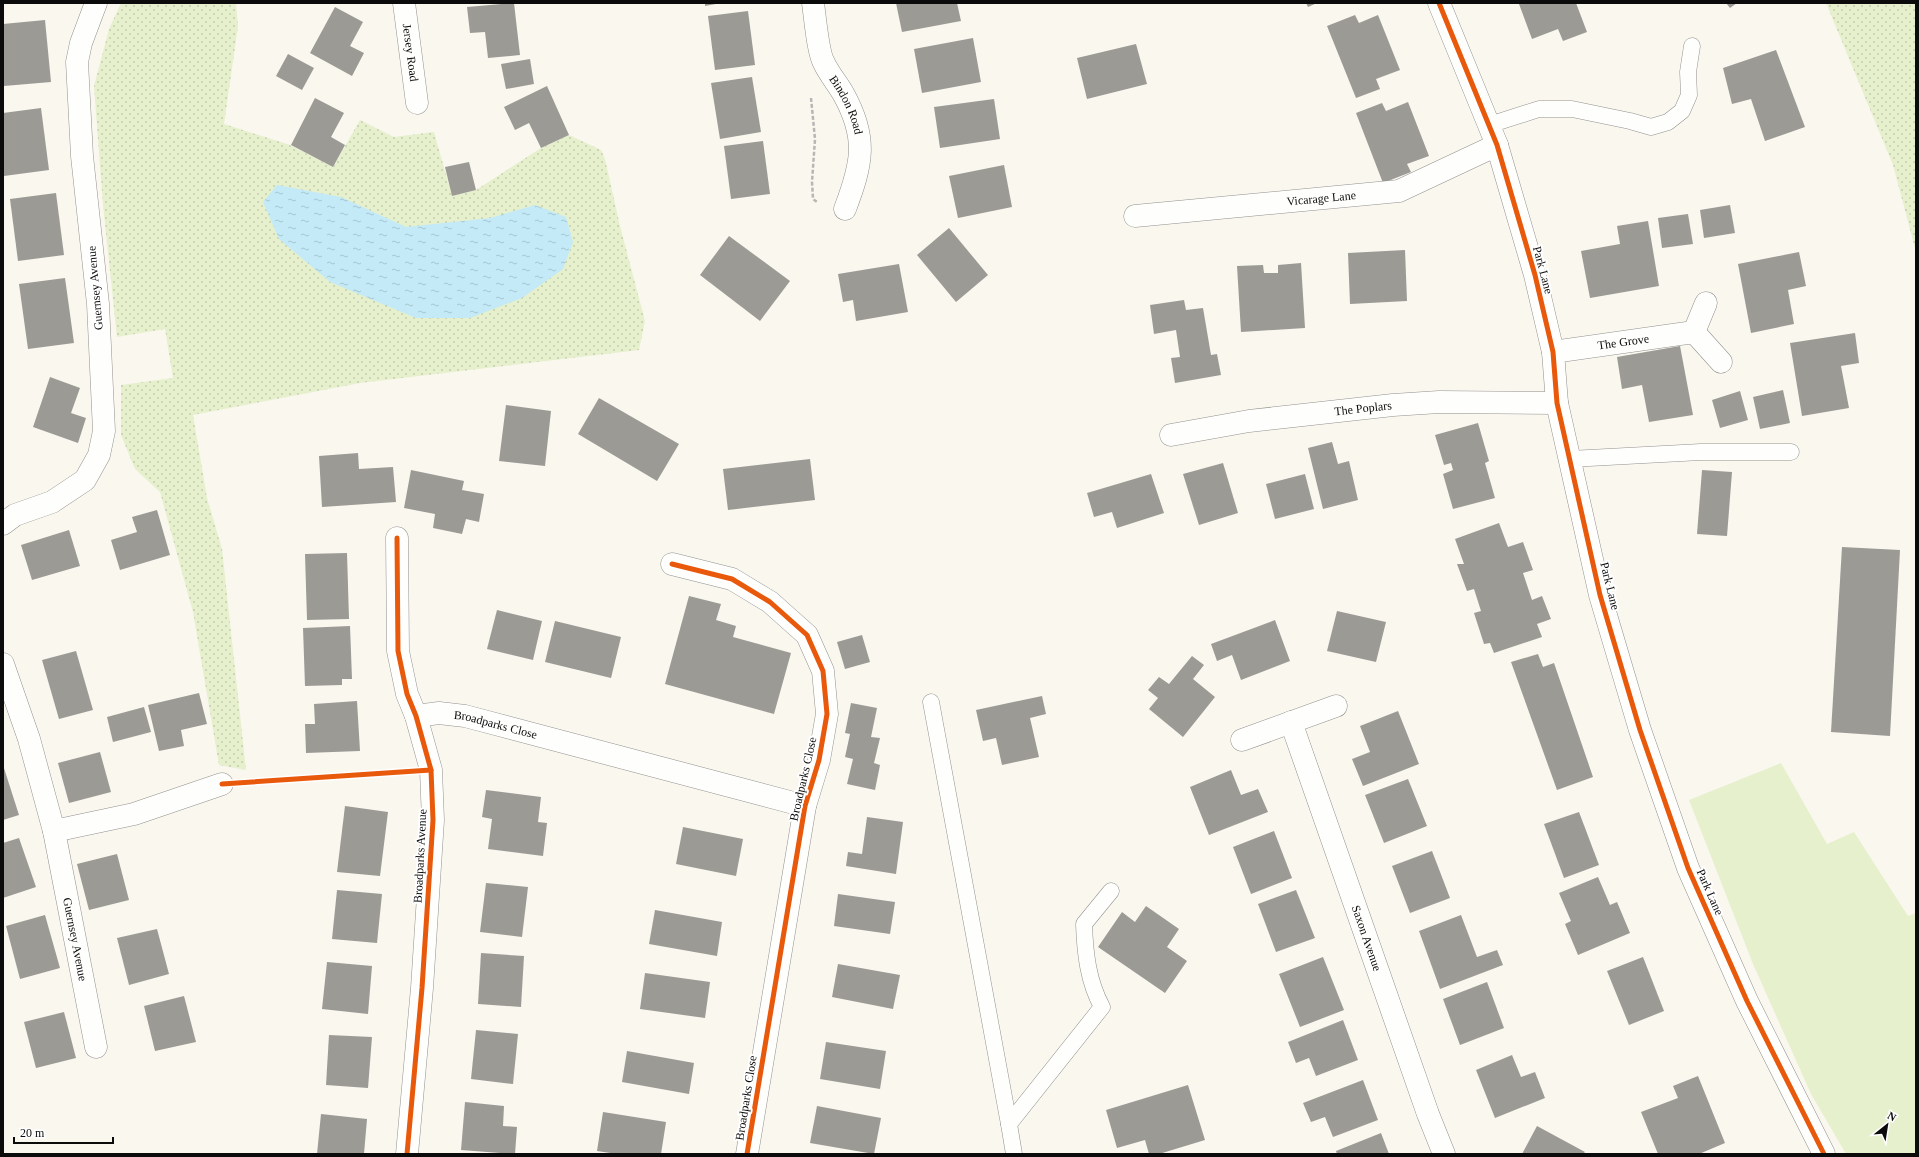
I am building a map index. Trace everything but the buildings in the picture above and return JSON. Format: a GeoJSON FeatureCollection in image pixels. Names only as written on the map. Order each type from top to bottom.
{"type":"FeatureCollection","features":[{"type":"Feature","properties":{"kind":"street","name":"Guernsey Avenue"},"geometry":{"type":"LineString","coordinates":[[3,524],[15,515],[52,502],[85,480],[99,455],[104,431],[98,304],[82,156],[77,62],[81,43],[96,3]]}},
{"type":"Feature","properties":{"kind":"street","name":"Jersey Road"},"geometry":{"type":"LineString","coordinates":[[404,3],[417,102]]}},
{"type":"Feature","properties":{"kind":"street","name":"Bindon Road"},"geometry":{"type":"LineString","coordinates":[[813,3],[823,62],[844,96],[858,128],[861,145],[857,178],[845,209]]}},
{"type":"Feature","properties":{"kind":"street","name":"Park Lane"},"geometry":{"type":"LineString","coordinates":[[1439,3],[1497,145],[1535,275],[1553,352],[1557,403],[1600,595],[1640,730],[1688,868],[1747,1000],[1824,1154]]}},
{"type":"Feature","properties":{"kind":"street","name":"Vicarage Lane"},"geometry":{"type":"LineString","coordinates":[[1135,216],[1399,191],[1497,145]]}},
{"type":"Feature","properties":{"kind":"street"},"geometry":{"type":"LineString","coordinates":[[1706,303],[1694,332],[1721,362]]}},
{"type":"Feature","properties":{"kind":"street","name":"The Grove"},"geometry":{"type":"LineString","coordinates":[[1553,352],[1694,332]]}},
{"type":"Feature","properties":{"kind":"street","name":"The Poplars"},"geometry":{"type":"LineString","coordinates":[[1171,435],[1249,421],[1393,405],[1439,402],[1557,403]]}},
{"type":"Feature","properties":{"kind":"street","name":"Broadparks Avenue"},"geometry":{"type":"LineString","coordinates":[[397,538],[398,651],[407,694],[416,716],[430,770],[434,820],[422,988],[407,1154]]}},
{"type":"Feature","properties":{"kind":"street","name":"Broadparks Close"},"geometry":{"type":"LineString","coordinates":[[672,564],[732,579],[770,602],[790,618],[807,635],[824,671],[827,714],[820,760],[805,806],[747,1154]]}},
{"type":"Feature","properties":{"kind":"street","name":"Guernsey Avenue"},"geometry":{"type":"LineString","coordinates":[[3,664],[29,739],[54,831],[96,1047]]}},
{"type":"Feature","properties":{"kind":"street"},"geometry":{"type":"LineString","coordinates":[[1242,740],[1336,706]]}},
{"type":"Feature","properties":{"kind":"street","name":"Broadparks Close"},"geometry":{"type":"LineString","coordinates":[[416,716],[439,713],[465,716],[805,806]]}},
{"type":"Feature","properties":{"kind":"street","name":"Saxon Avenue"},"geometry":{"type":"LineString","coordinates":[[1291,722],[1428,1114],[1444,1154]]}},
{"type":"Feature","properties":{"kind":"street"},"geometry":{"type":"LineString","coordinates":[[54,831],[134,814],[222,784]]}},
{"type":"Feature","properties":{"kind":"lane"},"geometry":{"type":"LineString","coordinates":[[1489,125],[1539,108],[1572,109],[1651,127],[1668,122],[1682,112],[1689,95],[1688,72],[1692,46]]}},
{"type":"Feature","properties":{"kind":"lane"},"geometry":{"type":"LineString","coordinates":[[1570,459],[1700,452],[1791,452]]}},
{"type":"Feature","properties":{"kind":"lane"},"geometry":{"type":"LineString","coordinates":[[931,702],[1014,1154]]}},
{"type":"Feature","properties":{"kind":"lane"},"geometry":{"type":"LineString","coordinates":[[1009,1124],[1102,1007],[1092,985],[1085,950],[1084,924],[1111,891]]}},
{"type":"Feature","properties":{"kind":"path"},"geometry":{"type":"LineString","coordinates":[[811,96],[815,139],[812,182],[813,199],[828,209],[845,209]]}},
{"type":"Feature","properties":{"kind":"path"},"geometry":{"type":"LineString","coordinates":[[222,784],[430,770]]}},
{"type":"Feature","properties":{"kind":"green space"},"geometry":{"type":"Polygon","coordinates":[[[121,3],[236,3],[238,26],[224,124],[290,145],[333,167],[360,120],[394,137],[434,132],[452,196],[476,190],[541,148],[569,135],[601,150],[605,159],[620,226],[645,321],[639,350],[360,383],[193,415],[207,498],[222,549],[246,770],[219,765],[193,612],[160,492],[135,469],[121,435],[121,385],[173,378],[165,329],[117,337],[103,205],[94,86],[109,29],[121,3]]]}},
{"type":"Feature","properties":{"kind":"green space"},"geometry":{"type":"Polygon","coordinates":[[[1826,3],[1916,3],[1916,252],[1893,165],[1826,3]]]}},
{"type":"Feature","properties":{"kind":"green space"},"geometry":{"type":"Polygon","coordinates":[[[1781,763],[1827,844],[1854,832],[1908,916],[1916,913],[1916,1154],[1846,1154],[1811,1094],[1753,964],[1689,800],[1781,763]]]}},
{"type":"Feature","properties":{"kind":"water"},"geometry":{"type":"Polygon","coordinates":[[[277,185],[341,197],[406,227],[490,218],[535,205],[566,217],[573,242],[563,269],[522,298],[470,318],[416,318],[330,282],[279,239],[263,202],[277,185]]]}},
{"type":"Feature","properties":{"kind":"cycle path"},"geometry":{"type":"LineString","coordinates":[[1439,3],[1497,145],[1535,275],[1553,352],[1557,403],[1600,595],[1640,730],[1688,868],[1747,1001],[1824,1154]]}},
{"type":"Feature","properties":{"kind":"cycle path"},"geometry":{"type":"LineString","coordinates":[[397,538],[398,651],[407,694],[416,716],[431,770],[433,820],[422,988],[407,1154]]}},
{"type":"Feature","properties":{"kind":"cycle path"},"geometry":{"type":"LineString","coordinates":[[672,564],[732,579],[770,602],[807,635],[823,671],[827,714],[819,760],[805,806],[747,1154]]}},
{"type":"Feature","properties":{"kind":"cycle path"},"geometry":{"type":"LineString","coordinates":[[222,784],[431,770]]}}]}
